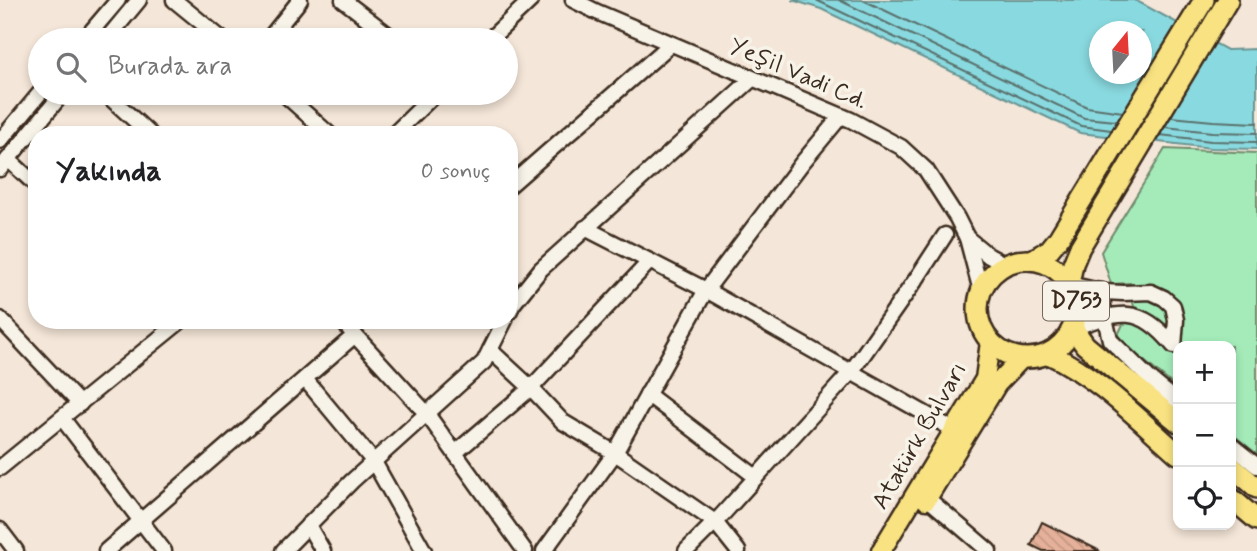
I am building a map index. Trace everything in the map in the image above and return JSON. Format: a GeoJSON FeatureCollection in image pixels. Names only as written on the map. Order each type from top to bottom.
{"type":"FeatureCollection","features":[{"type":"Feature","properties":{"kind":"highway"},"geometry":{"type":"LineString","coordinates":[[1032,260],[1049,250],[1058,239],[1204,0]]}},
{"type":"Feature","properties":{"kind":"highway"},"geometry":{"type":"LineString","coordinates":[[1069,284],[1080,247],[1228,0]]}},
{"type":"Feature","properties":{"kind":"highway","name":"D753"},"geometry":{"type":"LineString","coordinates":[[1006,265],[1032,260],[1057,270],[1069,284],[1076,301],[1073,328],[1063,343],[1049,354],[1031,359],[1022,358]]}},
{"type":"Feature","properties":{"kind":"highway"},"geometry":{"type":"LineString","coordinates":[[981,291],[991,276],[1006,265]]}},
{"type":"Feature","properties":{"kind":"highway","name":"Atatürk Bulvarı"},"geometry":{"type":"LineString","coordinates":[[981,291],[978,318],[990,342],[1004,353],[1022,358]]}},
{"type":"Feature","properties":{"kind":"highway","name":"D753"},"geometry":{"type":"LineString","coordinates":[[1073,328],[1085,345],[1173,418]]}},
{"type":"Feature","properties":{"kind":"highway","name":"D753"},"geometry":{"type":"LineString","coordinates":[[1049,354],[1070,363],[1089,376],[1173,449]]}},
{"type":"Feature","properties":{"kind":"highway"},"geometry":{"type":"LineString","coordinates":[[1232,467],[1257,488]]}},
{"type":"Feature","properties":{"kind":"highway"},"geometry":{"type":"LineString","coordinates":[[1236,502],[1257,520]]}},
{"type":"Feature","properties":{"kind":"main road","name":"Atatürk Bulvarı"},"geometry":{"type":"LineString","coordinates":[[881,551],[985,379],[990,342]]}},
{"type":"Feature","properties":{"kind":"main road","name":"Atatürk Bulvarı"},"geometry":{"type":"LineString","coordinates":[[895,551],[997,384],[1022,358]]}},
{"type":"Feature","properties":{"kind":"street"},"geometry":{"type":"LineString","coordinates":[[94,28],[118,0]]}},
{"type":"Feature","properties":{"kind":"street"},"geometry":{"type":"LineString","coordinates":[[116,28],[139,0]]}},
{"type":"Feature","properties":{"kind":"street"},"geometry":{"type":"LineString","coordinates":[[174,0],[208,28]]}},
{"type":"Feature","properties":{"kind":"street"},"geometry":{"type":"LineString","coordinates":[[277,28],[299,0]]}},
{"type":"Feature","properties":{"kind":"street"},"geometry":{"type":"LineString","coordinates":[[342,0],[379,28]]}},
{"type":"Feature","properties":{"kind":"street"},"geometry":{"type":"LineString","coordinates":[[502,28],[531,0]]}},
{"type":"Feature","properties":{"kind":"street","name":"Yeşil Vadi Cd."},"geometry":{"type":"LineString","coordinates":[[573,0],[841,116],[901,147],[926,170],[967,238]]}},
{"type":"Feature","properties":{"kind":"street"},"geometry":{"type":"LineString","coordinates":[[518,178],[671,44]]}},
{"type":"Feature","properties":{"kind":"street"},"geometry":{"type":"LineString","coordinates":[[518,298],[541,269],[752,79]]}},
{"type":"Feature","properties":{"kind":"street"},"geometry":{"type":"LineString","coordinates":[[0,141],[30,105]]}},
{"type":"Feature","properties":{"kind":"street"},"geometry":{"type":"LineString","coordinates":[[36,126],[54,105]]}},
{"type":"Feature","properties":{"kind":"street"},"geometry":{"type":"LineString","coordinates":[[119,105],[141,126]]}},
{"type":"Feature","properties":{"kind":"street"},"geometry":{"type":"LineString","coordinates":[[296,105],[320,126]]}},
{"type":"Feature","properties":{"kind":"street"},"geometry":{"type":"LineString","coordinates":[[402,126],[424,105]]}},
{"type":"Feature","properties":{"kind":"street"},"geometry":{"type":"LineString","coordinates":[[544,551],[615,453],[706,290],[841,116]]}},
{"type":"Feature","properties":{"kind":"street"},"geometry":{"type":"LineString","coordinates":[[28,136],[4,164],[28,180]]}},
{"type":"Feature","properties":{"kind":"street"},"geometry":{"type":"LineString","coordinates":[[585,228],[706,290],[954,430]]}},
{"type":"Feature","properties":{"kind":"street"},"geometry":{"type":"LineString","coordinates":[[690,549],[851,372],[945,235]]}},
{"type":"Feature","properties":{"kind":"street"},"geometry":{"type":"LineString","coordinates":[[967,238],[989,256],[1006,265]]}},
{"type":"Feature","properties":{"kind":"street"},"geometry":{"type":"LineString","coordinates":[[967,238],[981,291]]}},
{"type":"Feature","properties":{"kind":"street"},"geometry":{"type":"LineString","coordinates":[[455,453],[531,388],[650,261]]}},
{"type":"Feature","properties":{"kind":"street"},"geometry":{"type":"LineString","coordinates":[[1069,284],[1101,291],[1151,292],[1173,306],[1176,320],[1174,346],[1142,317],[1126,314],[1073,328]]}},
{"type":"Feature","properties":{"kind":"street"},"geometry":{"type":"LineString","coordinates":[[1101,291],[1110,340],[1173,398]]}},
{"type":"Feature","properties":{"kind":"street"},"geometry":{"type":"LineString","coordinates":[[0,319],[80,404]]}},
{"type":"Feature","properties":{"kind":"street"},"geometry":{"type":"LineString","coordinates":[[0,468],[169,329]]}},
{"type":"Feature","properties":{"kind":"street"},"geometry":{"type":"LineString","coordinates":[[349,329],[427,414],[525,551]]}},
{"type":"Feature","properties":{"kind":"street"},"geometry":{"type":"LineString","coordinates":[[283,551],[374,462],[484,362],[501,329]]}},
{"type":"Feature","properties":{"kind":"street"},"geometry":{"type":"LineString","coordinates":[[106,551],[355,335]]}},
{"type":"Feature","properties":{"kind":"street"},"geometry":{"type":"LineString","coordinates":[[491,350],[563,422],[615,453],[715,522],[738,551]]}},
{"type":"Feature","properties":{"kind":"street"},"geometry":{"type":"LineString","coordinates":[[305,379],[374,462],[424,551]]}},
{"type":"Feature","properties":{"kind":"street"},"geometry":{"type":"LineString","coordinates":[[647,394],[756,477]]}},
{"type":"Feature","properties":{"kind":"street"},"geometry":{"type":"LineString","coordinates":[[62,418],[164,551]]}},
{"type":"Feature","properties":{"kind":"street"},"geometry":{"type":"LineString","coordinates":[[1236,449],[1257,466]]}},
{"type":"Feature","properties":{"kind":"street"},"geometry":{"type":"LineString","coordinates":[[928,498],[989,551]]}},
{"type":"Feature","properties":{"kind":"street"},"geometry":{"type":"LineString","coordinates":[[309,525],[323,551]]}},
{"type":"Feature","properties":{"kind":"street"},"geometry":{"type":"LineString","coordinates":[[0,530],[16,551]]}},
{"type":"Feature","properties":{"kind":"green space"},"geometry":{"type":"Polygon","coordinates":[[[1165,149],[1257,153],[1257,454],[1236,437],[1236,341],[1173,341],[1173,385],[1125,345],[1118,335],[1123,324],[1136,320],[1130,283],[1111,284],[1101,252],[1165,149]]]}},
{"type":"Feature","properties":{"kind":"water"},"geometry":{"type":"Polygon","coordinates":[[[792,0],[1135,0],[1227,50],[1257,49],[1257,149],[1211,148],[1080,133],[821,9],[792,0]]]}},
{"type":"Feature","properties":{"kind":"building"},"geometry":{"type":"Polygon","coordinates":[[[1042,522],[1100,551],[1043,551],[1031,545],[1042,522]]]}}]}
